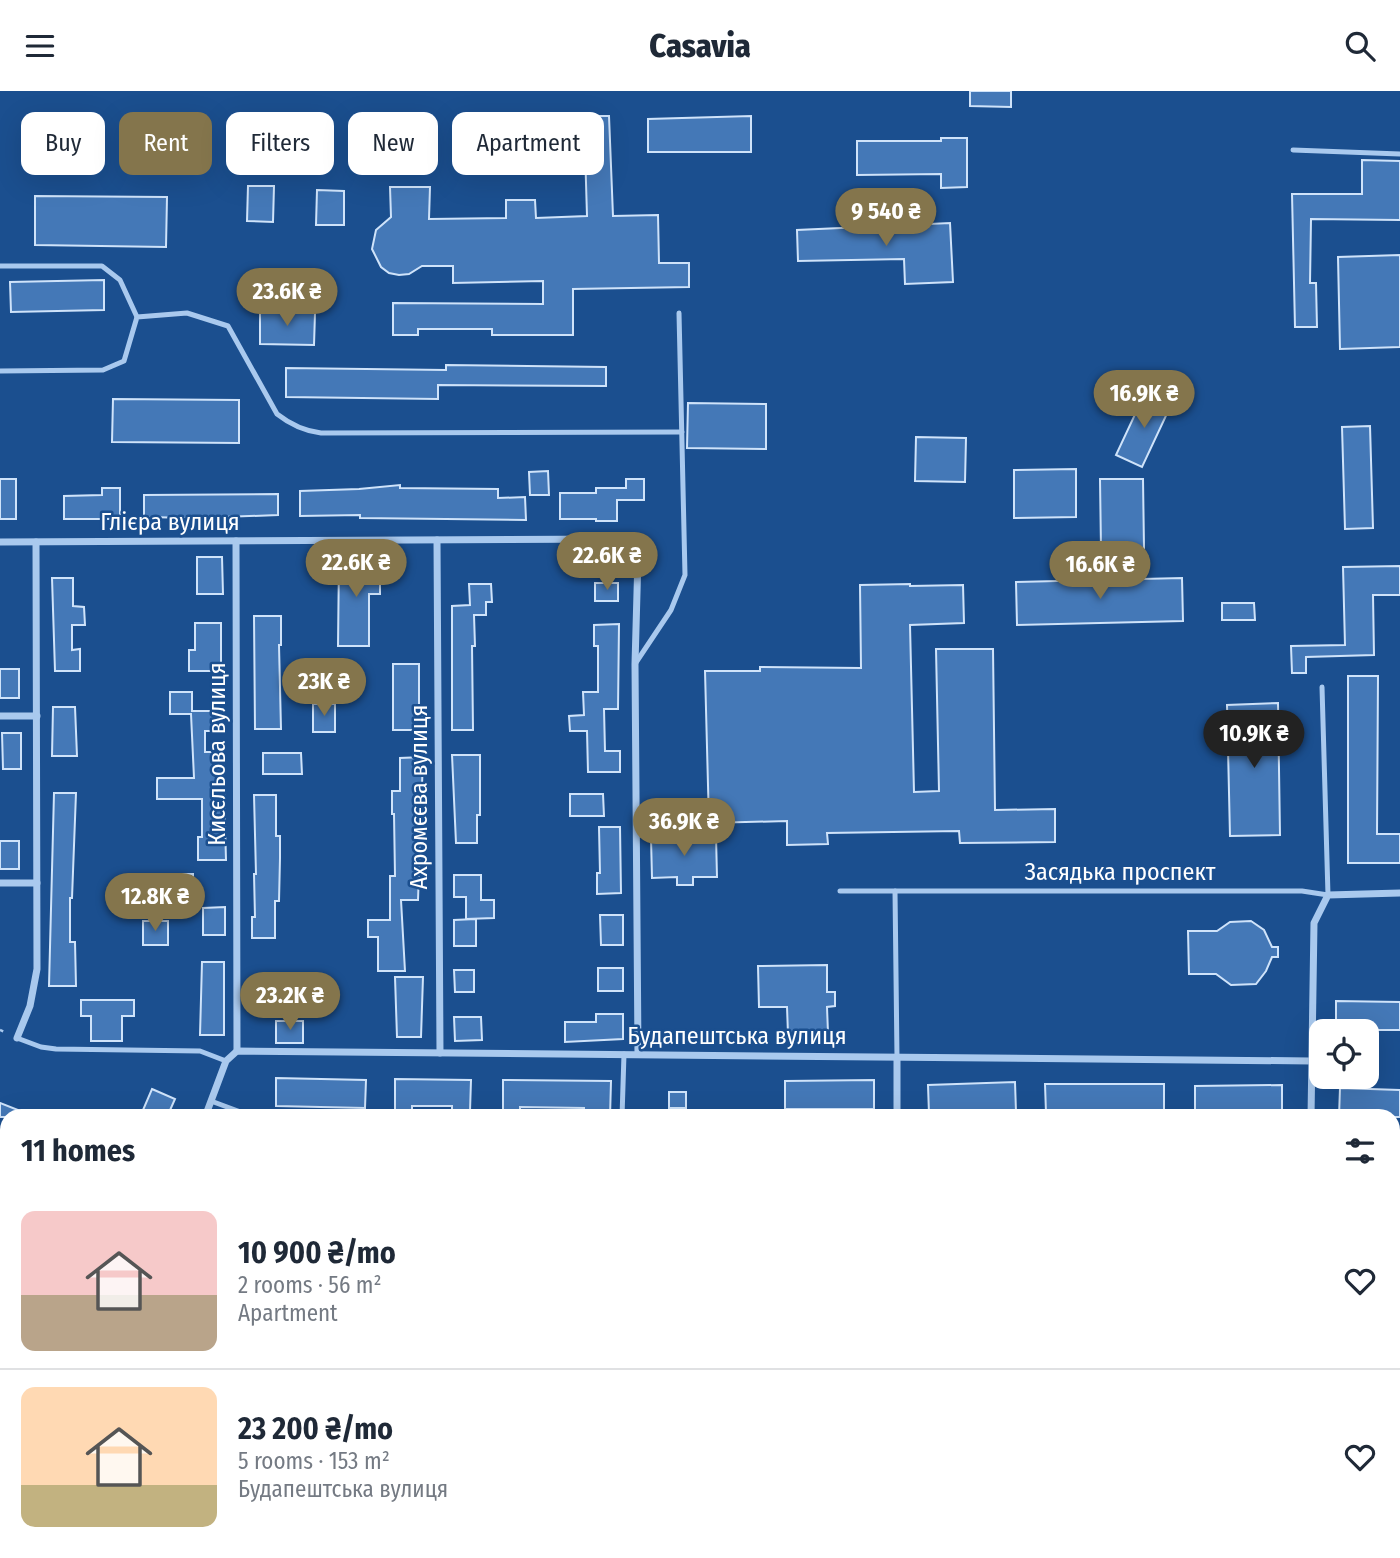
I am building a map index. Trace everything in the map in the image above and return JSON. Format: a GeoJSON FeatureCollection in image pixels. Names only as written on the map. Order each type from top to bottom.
{"type":"FeatureCollection","features":[{"type":"Feature","properties":{"kind":"street","name":"Глієра вулиця"},"geometry":{"type":"LineString","coordinates":[[0,543],[619,539],[633,542],[638,557],[635,664]]}},
{"type":"Feature","properties":{"kind":"street","name":"Ахромєєва вулиця"},"geometry":{"type":"LineString","coordinates":[[437,540],[440,1053]]}},
{"type":"Feature","properties":{"kind":"street","name":"Кисєльова вулиця"},"geometry":{"type":"LineString","coordinates":[[236,541],[237,1051]]}},
{"type":"Feature","properties":{"kind":"street"},"geometry":{"type":"LineString","coordinates":[[16,1038],[30,1006],[37,969],[36,542]]}},
{"type":"Feature","properties":{"kind":"street"},"geometry":{"type":"LineString","coordinates":[[635,664],[638,1054]]}},
{"type":"Feature","properties":{"kind":"street"},"geometry":{"type":"LineString","coordinates":[[0,716],[37,716]]}},
{"type":"Feature","properties":{"kind":"street"},"geometry":{"type":"LineString","coordinates":[[0,883],[37,883]]}},
{"type":"Feature","properties":{"kind":"street","name":"Засядька проспект"},"geometry":{"type":"LineString","coordinates":[[1328,895],[1400,893]]}},
{"type":"Feature","properties":{"kind":"street"},"geometry":{"type":"LineString","coordinates":[[1312,1019],[1314,923],[1328,895]]}},
{"type":"Feature","properties":{"kind":"street"},"geometry":{"type":"LineString","coordinates":[[208,1109],[226,1061],[237,1051]]}},
{"type":"Feature","properties":{"kind":"street","name":"Будапештська вулиця"},"geometry":{"type":"LineString","coordinates":[[237,1051],[1309,1061]]}},
{"type":"Feature","properties":{"kind":"street"},"geometry":{"type":"LineString","coordinates":[[897,1057],[897,1109]]}},
{"type":"Feature","properties":{"kind":"street"},"geometry":{"type":"LineString","coordinates":[[1311,1089],[1311,1109]]}},
{"type":"Feature","properties":{"kind":"lane"},"geometry":{"type":"LineString","coordinates":[[1293,150],[1400,155]]}},
{"type":"Feature","properties":{"kind":"lane"},"geometry":{"type":"LineString","coordinates":[[0,266],[102,267],[120,280],[137,317],[124,362],[103,370],[0,371]]}},
{"type":"Feature","properties":{"kind":"lane"},"geometry":{"type":"LineString","coordinates":[[137,317],[187,313],[228,326],[277,414],[285,421],[307,431],[682,432]]}},
{"type":"Feature","properties":{"kind":"lane"},"geometry":{"type":"LineString","coordinates":[[635,664],[671,610],[685,575],[679,313]]}},
{"type":"Feature","properties":{"kind":"lane"},"geometry":{"type":"LineString","coordinates":[[1322,687],[1328,895]]}},
{"type":"Feature","properties":{"kind":"lane","name":"Засядька проспект"},"geometry":{"type":"LineString","coordinates":[[840,891],[1301,891],[1328,895]]}},
{"type":"Feature","properties":{"kind":"lane"},"geometry":{"type":"LineString","coordinates":[[894,891],[897,1057]]}},
{"type":"Feature","properties":{"kind":"lane"},"geometry":{"type":"LineString","coordinates":[[16,1038],[56,1049],[200,1051],[226,1061]]}},
{"type":"Feature","properties":{"kind":"lane"},"geometry":{"type":"LineString","coordinates":[[622,1109],[624,1054]]}},
{"type":"Feature","properties":{"kind":"lane"},"geometry":{"type":"LineString","coordinates":[[211,1101],[232,1109]]}},
{"type":"Feature","properties":{"kind":"building"},"geometry":{"type":"Polygon","coordinates":[[[970,91],[1011,91],[1011,107],[970,106],[970,91]]]}},
{"type":"Feature","properties":{"kind":"building"},"geometry":{"type":"Polygon","coordinates":[[[604,116],[609,116],[613,216],[658,215],[659,263],[689,263],[689,287],[573,289],[573,335],[492,335],[492,329],[418,329],[418,335],[393,335],[393,303],[543,304],[543,281],[453,283],[453,266],[422,266],[409,274],[389,273],[381,267],[372,249],[376,230],[391,217],[390,187],[430,187],[429,219],[506,218],[506,200],[535,200],[536,218],[587,216],[586,175],[604,175],[604,116]]]}},
{"type":"Feature","properties":{"kind":"building"},"geometry":{"type":"Polygon","coordinates":[[[751,116],[751,152],[648,152],[648,119],[751,116]]]}},
{"type":"Feature","properties":{"kind":"building"},"geometry":{"type":"Polygon","coordinates":[[[941,138],[967,138],[967,187],[941,188],[941,174],[857,175],[857,141],[941,141],[941,138]]]}},
{"type":"Feature","properties":{"kind":"building"},"geometry":{"type":"Polygon","coordinates":[[[1362,160],[1400,161],[1400,220],[1311,219],[1310,283],[1316,283],[1317,327],[1295,327],[1292,194],[1362,194],[1362,160]]]}},
{"type":"Feature","properties":{"kind":"building"},"geometry":{"type":"Polygon","coordinates":[[[248,186],[274,186],[273,222],[247,221],[248,186]]]}},
{"type":"Feature","properties":{"kind":"building"},"geometry":{"type":"Polygon","coordinates":[[[317,190],[344,191],[344,225],[316,225],[317,190]]]}},
{"type":"Feature","properties":{"kind":"building"},"geometry":{"type":"Polygon","coordinates":[[[35,196],[167,197],[166,247],[35,245],[35,196]]]}},
{"type":"Feature","properties":{"kind":"building"},"geometry":{"type":"Polygon","coordinates":[[[950,223],[953,282],[905,284],[904,259],[798,261],[797,230],[950,223]]]}},
{"type":"Feature","properties":{"kind":"building"},"geometry":{"type":"Polygon","coordinates":[[[1400,255],[1400,347],[1340,349],[1338,257],[1400,255]]]}},
{"type":"Feature","properties":{"kind":"building"},"geometry":{"type":"Polygon","coordinates":[[[104,280],[104,310],[11,312],[10,282],[104,280]]]}},
{"type":"Feature","properties":{"kind":"building"},"geometry":{"type":"Polygon","coordinates":[[[260,312],[315,313],[314,345],[260,344],[260,312]]]}},
{"type":"Feature","properties":{"kind":"building"},"geometry":{"type":"Polygon","coordinates":[[[446,365],[606,367],[606,386],[438,385],[438,399],[286,397],[286,368],[446,370],[446,365]]]}},
{"type":"Feature","properties":{"kind":"building"},"geometry":{"type":"Polygon","coordinates":[[[1145,393],[1171,405],[1142,467],[1116,455],[1145,393]]]}},
{"type":"Feature","properties":{"kind":"building"},"geometry":{"type":"Polygon","coordinates":[[[113,399],[239,400],[239,443],[112,442],[113,399]]]}},
{"type":"Feature","properties":{"kind":"building"},"geometry":{"type":"Polygon","coordinates":[[[688,403],[766,404],[766,449],[687,448],[688,403]]]}},
{"type":"Feature","properties":{"kind":"building"},"geometry":{"type":"Polygon","coordinates":[[[1370,426],[1373,528],[1345,529],[1342,427],[1370,426]]]}},
{"type":"Feature","properties":{"kind":"building"},"geometry":{"type":"Polygon","coordinates":[[[916,437],[966,438],[965,482],[915,481],[916,437]]]}},
{"type":"Feature","properties":{"kind":"building"},"geometry":{"type":"Polygon","coordinates":[[[1076,469],[1076,517],[1014,518],[1014,470],[1076,469]]]}},
{"type":"Feature","properties":{"kind":"building"},"geometry":{"type":"Polygon","coordinates":[[[548,471],[549,495],[530,495],[529,472],[548,471]]]}},
{"type":"Feature","properties":{"kind":"building"},"geometry":{"type":"Polygon","coordinates":[[[0,479],[16,479],[16,519],[0,519],[0,479]]]}},
{"type":"Feature","properties":{"kind":"building"},"geometry":{"type":"Polygon","coordinates":[[[626,479],[644,479],[644,500],[617,500],[617,521],[560,519],[560,493],[596,493],[596,488],[626,488],[626,479]]]}},
{"type":"Feature","properties":{"kind":"building"},"geometry":{"type":"Polygon","coordinates":[[[1100,479],[1143,479],[1144,548],[1101,549],[1100,479]]]}},
{"type":"Feature","properties":{"kind":"building"},"geometry":{"type":"Polygon","coordinates":[[[400,485],[400,488],[498,489],[498,498],[525,497],[526,520],[300,516],[300,491],[400,485]]]}},
{"type":"Feature","properties":{"kind":"building"},"geometry":{"type":"Polygon","coordinates":[[[102,488],[120,488],[120,519],[64,519],[64,496],[102,495],[102,488]]]}},
{"type":"Feature","properties":{"kind":"building"},"geometry":{"type":"Polygon","coordinates":[[[278,494],[278,515],[144,517],[144,495],[278,494]]]}},
{"type":"Feature","properties":{"kind":"building"},"geometry":{"type":"Polygon","coordinates":[[[197,557],[222,557],[223,594],[197,594],[197,557]]]}},
{"type":"Feature","properties":{"kind":"building"},"geometry":{"type":"Polygon","coordinates":[[[339,558],[380,558],[380,594],[369,594],[369,646],[338,646],[339,558]]]}},
{"type":"Feature","properties":{"kind":"building"},"geometry":{"type":"Polygon","coordinates":[[[1400,566],[1400,595],[1373,595],[1374,655],[1306,657],[1306,673],[1292,673],[1291,646],[1345,645],[1343,567],[1400,566]]]}},
{"type":"Feature","properties":{"kind":"building"},"geometry":{"type":"Polygon","coordinates":[[[52,578],[73,578],[73,606],[84,607],[85,625],[72,625],[72,650],[80,649],[80,671],[55,671],[52,578]]]}},
{"type":"Feature","properties":{"kind":"building"},"geometry":{"type":"Polygon","coordinates":[[[1182,578],[1183,621],[1017,625],[1016,582],[1182,578]]]}},
{"type":"Feature","properties":{"kind":"building"},"geometry":{"type":"Polygon","coordinates":[[[595,583],[618,583],[618,601],[595,601],[595,583]]]}},
{"type":"Feature","properties":{"kind":"building"},"geometry":{"type":"Polygon","coordinates":[[[469,584],[491,584],[492,602],[486,602],[486,615],[474,615],[473,730],[452,730],[452,606],[470,605],[469,584]]]}},
{"type":"Feature","properties":{"kind":"building"},"geometry":{"type":"Polygon","coordinates":[[[860,585],[963,585],[964,623],[910,625],[914,792],[939,791],[936,649],[993,649],[995,810],[1055,809],[1055,842],[960,843],[959,831],[827,833],[828,844],[787,845],[787,821],[709,823],[705,671],[760,671],[760,667],[861,668],[860,585]]]}},
{"type":"Feature","properties":{"kind":"building"},"geometry":{"type":"Polygon","coordinates":[[[1222,603],[1254,603],[1255,620],[1222,620],[1222,603]]]}},
{"type":"Feature","properties":{"kind":"building"},"geometry":{"type":"Polygon","coordinates":[[[254,616],[281,616],[281,729],[255,729],[254,616]]]}},
{"type":"Feature","properties":{"kind":"building"},"geometry":{"type":"Polygon","coordinates":[[[195,623],[221,623],[221,671],[189,671],[189,650],[195,650],[195,623]]]}},
{"type":"Feature","properties":{"kind":"building"},"geometry":{"type":"Polygon","coordinates":[[[619,624],[618,709],[604,709],[605,751],[620,751],[620,772],[588,772],[587,731],[570,731],[569,716],[584,715],[583,692],[598,692],[598,646],[594,646],[594,625],[619,624]]]}},
{"type":"Feature","properties":{"kind":"building"},"geometry":{"type":"Polygon","coordinates":[[[393,664],[419,664],[422,730],[393,730],[393,664]]]}},
{"type":"Feature","properties":{"kind":"building"},"geometry":{"type":"Polygon","coordinates":[[[0,669],[19,669],[19,698],[0,698],[0,669]]]}},
{"type":"Feature","properties":{"kind":"building"},"geometry":{"type":"Polygon","coordinates":[[[1348,676],[1378,676],[1377,834],[1400,834],[1400,863],[1348,863],[1348,676]]]}},
{"type":"Feature","properties":{"kind":"building"},"geometry":{"type":"Polygon","coordinates":[[[170,692],[192,692],[192,711],[219,711],[219,731],[205,731],[205,752],[223,752],[226,860],[198,860],[198,837],[202,837],[202,799],[157,799],[157,778],[194,778],[191,714],[170,714],[170,692]]]}},
{"type":"Feature","properties":{"kind":"building"},"geometry":{"type":"Polygon","coordinates":[[[1278,703],[1280,835],[1230,836],[1227,705],[1278,703]]]}},
{"type":"Feature","properties":{"kind":"building"},"geometry":{"type":"Polygon","coordinates":[[[313,704],[335,704],[335,732],[313,732],[313,704]]]}},
{"type":"Feature","properties":{"kind":"building"},"geometry":{"type":"Polygon","coordinates":[[[53,707],[75,707],[77,756],[52,756],[53,707]]]}},
{"type":"Feature","properties":{"kind":"building"},"geometry":{"type":"Polygon","coordinates":[[[2,733],[21,733],[21,769],[3,769],[2,733]]]}},
{"type":"Feature","properties":{"kind":"building"},"geometry":{"type":"Polygon","coordinates":[[[263,753],[301,753],[302,774],[263,774],[263,753]]]}},
{"type":"Feature","properties":{"kind":"building"},"geometry":{"type":"Polygon","coordinates":[[[452,755],[480,755],[477,843],[456,843],[452,755]]]}},
{"type":"Feature","properties":{"kind":"building"},"geometry":{"type":"Polygon","coordinates":[[[423,757],[418,900],[401,900],[405,971],[378,971],[378,937],[368,937],[368,920],[390,920],[390,876],[395,876],[392,791],[400,791],[400,758],[423,757]]]}},
{"type":"Feature","properties":{"kind":"building"},"geometry":{"type":"Polygon","coordinates":[[[54,793],[76,793],[70,942],[75,942],[76,986],[49,986],[54,793]]]}},
{"type":"Feature","properties":{"kind":"building"},"geometry":{"type":"Polygon","coordinates":[[[570,794],[603,794],[604,816],[570,816],[570,794]]]}},
{"type":"Feature","properties":{"kind":"building"},"geometry":{"type":"Polygon","coordinates":[[[254,795],[276,795],[276,836],[280,836],[280,858],[279,901],[275,901],[275,938],[252,938],[256,874],[254,795]]]}},
{"type":"Feature","properties":{"kind":"building"},"geometry":{"type":"Polygon","coordinates":[[[599,827],[620,827],[621,893],[597,894],[597,873],[600,873],[599,827]]]}},
{"type":"Feature","properties":{"kind":"building"},"geometry":{"type":"Polygon","coordinates":[[[716,836],[717,877],[693,877],[693,885],[677,885],[677,877],[652,878],[651,838],[716,836]]]}},
{"type":"Feature","properties":{"kind":"building"},"geometry":{"type":"Polygon","coordinates":[[[0,841],[19,841],[19,869],[0,869],[0,841]]]}},
{"type":"Feature","properties":{"kind":"building"},"geometry":{"type":"Polygon","coordinates":[[[168,874],[193,874],[193,899],[168,899],[168,874]]]}},
{"type":"Feature","properties":{"kind":"building"},"geometry":{"type":"Polygon","coordinates":[[[454,875],[481,875],[481,900],[494,900],[494,918],[466,919],[466,897],[454,897],[454,875]]]}},
{"type":"Feature","properties":{"kind":"building"},"geometry":{"type":"Polygon","coordinates":[[[225,907],[225,935],[203,935],[203,908],[225,907]]]}},
{"type":"Feature","properties":{"kind":"building"},"geometry":{"type":"Polygon","coordinates":[[[600,915],[623,915],[623,945],[601,945],[600,915]]]}},
{"type":"Feature","properties":{"kind":"building"},"geometry":{"type":"Polygon","coordinates":[[[476,919],[476,946],[454,946],[454,920],[476,919]]]}},
{"type":"Feature","properties":{"kind":"building"},"geometry":{"type":"Polygon","coordinates":[[[143,921],[168,921],[168,945],[143,945],[143,921]]]}},
{"type":"Feature","properties":{"kind":"building"},"geometry":{"type":"Polygon","coordinates":[[[1251,921],[1264,930],[1272,947],[1278,947],[1278,957],[1272,957],[1256,984],[1231,985],[1216,974],[1189,974],[1188,931],[1217,931],[1230,922],[1251,921]]]}},
{"type":"Feature","properties":{"kind":"building"},"geometry":{"type":"Polygon","coordinates":[[[202,962],[224,962],[224,1035],[200,1035],[202,962]]]}},
{"type":"Feature","properties":{"kind":"building"},"geometry":{"type":"Polygon","coordinates":[[[827,965],[827,992],[835,992],[835,1006],[827,1007],[828,1033],[788,1034],[787,1007],[759,1007],[758,966],[827,965]]]}},
{"type":"Feature","properties":{"kind":"building"},"geometry":{"type":"Polygon","coordinates":[[[598,968],[623,968],[623,991],[598,991],[598,968]]]}},
{"type":"Feature","properties":{"kind":"building"},"geometry":{"type":"Polygon","coordinates":[[[454,970],[474,970],[474,992],[455,992],[454,970]]]}},
{"type":"Feature","properties":{"kind":"building"},"geometry":{"type":"Polygon","coordinates":[[[395,977],[423,977],[421,1037],[397,1037],[395,977]]]}},
{"type":"Feature","properties":{"kind":"building"},"geometry":{"type":"Polygon","coordinates":[[[297,985],[319,985],[319,1006],[297,1006],[297,985]]]}},
{"type":"Feature","properties":{"kind":"building"},"geometry":{"type":"Polygon","coordinates":[[[81,1000],[134,1000],[134,1016],[122,1016],[122,1041],[91,1041],[91,1016],[81,1016],[81,1000]]]}},
{"type":"Feature","properties":{"kind":"building"},"geometry":{"type":"Polygon","coordinates":[[[1336,1001],[1400,1002],[1400,1030],[1379,1030],[1379,1019],[1336,1019],[1336,1001]]]}},
{"type":"Feature","properties":{"kind":"building"},"geometry":{"type":"Polygon","coordinates":[[[596,1014],[623,1014],[623,1039],[565,1042],[565,1022],[596,1022],[596,1014]]]}},
{"type":"Feature","properties":{"kind":"building"},"geometry":{"type":"Polygon","coordinates":[[[454,1017],[481,1017],[482,1040],[455,1041],[454,1017]]]}},
{"type":"Feature","properties":{"kind":"building"},"geometry":{"type":"Polygon","coordinates":[[[276,1021],[303,1021],[303,1043],[276,1043],[276,1021]]]}},
{"type":"Feature","properties":{"kind":"building"},"geometry":{"type":"Polygon","coordinates":[[[276,1078],[366,1080],[365,1108],[276,1106],[276,1078]]]}},
{"type":"Feature","properties":{"kind":"building"},"geometry":{"type":"Polygon","coordinates":[[[395,1079],[471,1080],[470,1109],[412,1106],[412,1109],[395,1109],[395,1079]]]}},
{"type":"Feature","properties":{"kind":"building"},"geometry":{"type":"Polygon","coordinates":[[[503,1080],[611,1081],[610,1109],[503,1109],[503,1080]]]}},
{"type":"Feature","properties":{"kind":"building"},"geometry":{"type":"Polygon","coordinates":[[[874,1080],[874,1109],[785,1109],[785,1081],[874,1080]]]}},
{"type":"Feature","properties":{"kind":"building"},"geometry":{"type":"Polygon","coordinates":[[[1015,1082],[1016,1109],[929,1109],[928,1085],[1015,1082]]]}},
{"type":"Feature","properties":{"kind":"building"},"geometry":{"type":"Polygon","coordinates":[[[1045,1084],[1164,1084],[1164,1109],[1046,1109],[1045,1084]]]}},
{"type":"Feature","properties":{"kind":"building"},"geometry":{"type":"Polygon","coordinates":[[[1282,1085],[1282,1109],[1195,1109],[1195,1086],[1282,1085]]]}},
{"type":"Feature","properties":{"kind":"building"},"geometry":{"type":"Polygon","coordinates":[[[152,1089],[175,1099],[171,1109],[143,1109],[152,1089]]]}},
{"type":"Feature","properties":{"kind":"building"},"geometry":{"type":"Polygon","coordinates":[[[1340,1089],[1400,1090],[1400,1109],[1339,1109],[1340,1089]]]}},
{"type":"Feature","properties":{"kind":"building"},"geometry":{"type":"Polygon","coordinates":[[[669,1092],[686,1092],[686,1108],[669,1108],[669,1092]]]}},
{"type":"Feature","properties":{"kind":"building"},"geometry":{"type":"Polygon","coordinates":[[[0,1103],[15,1109],[0,1109],[0,1103]]]}}]}
